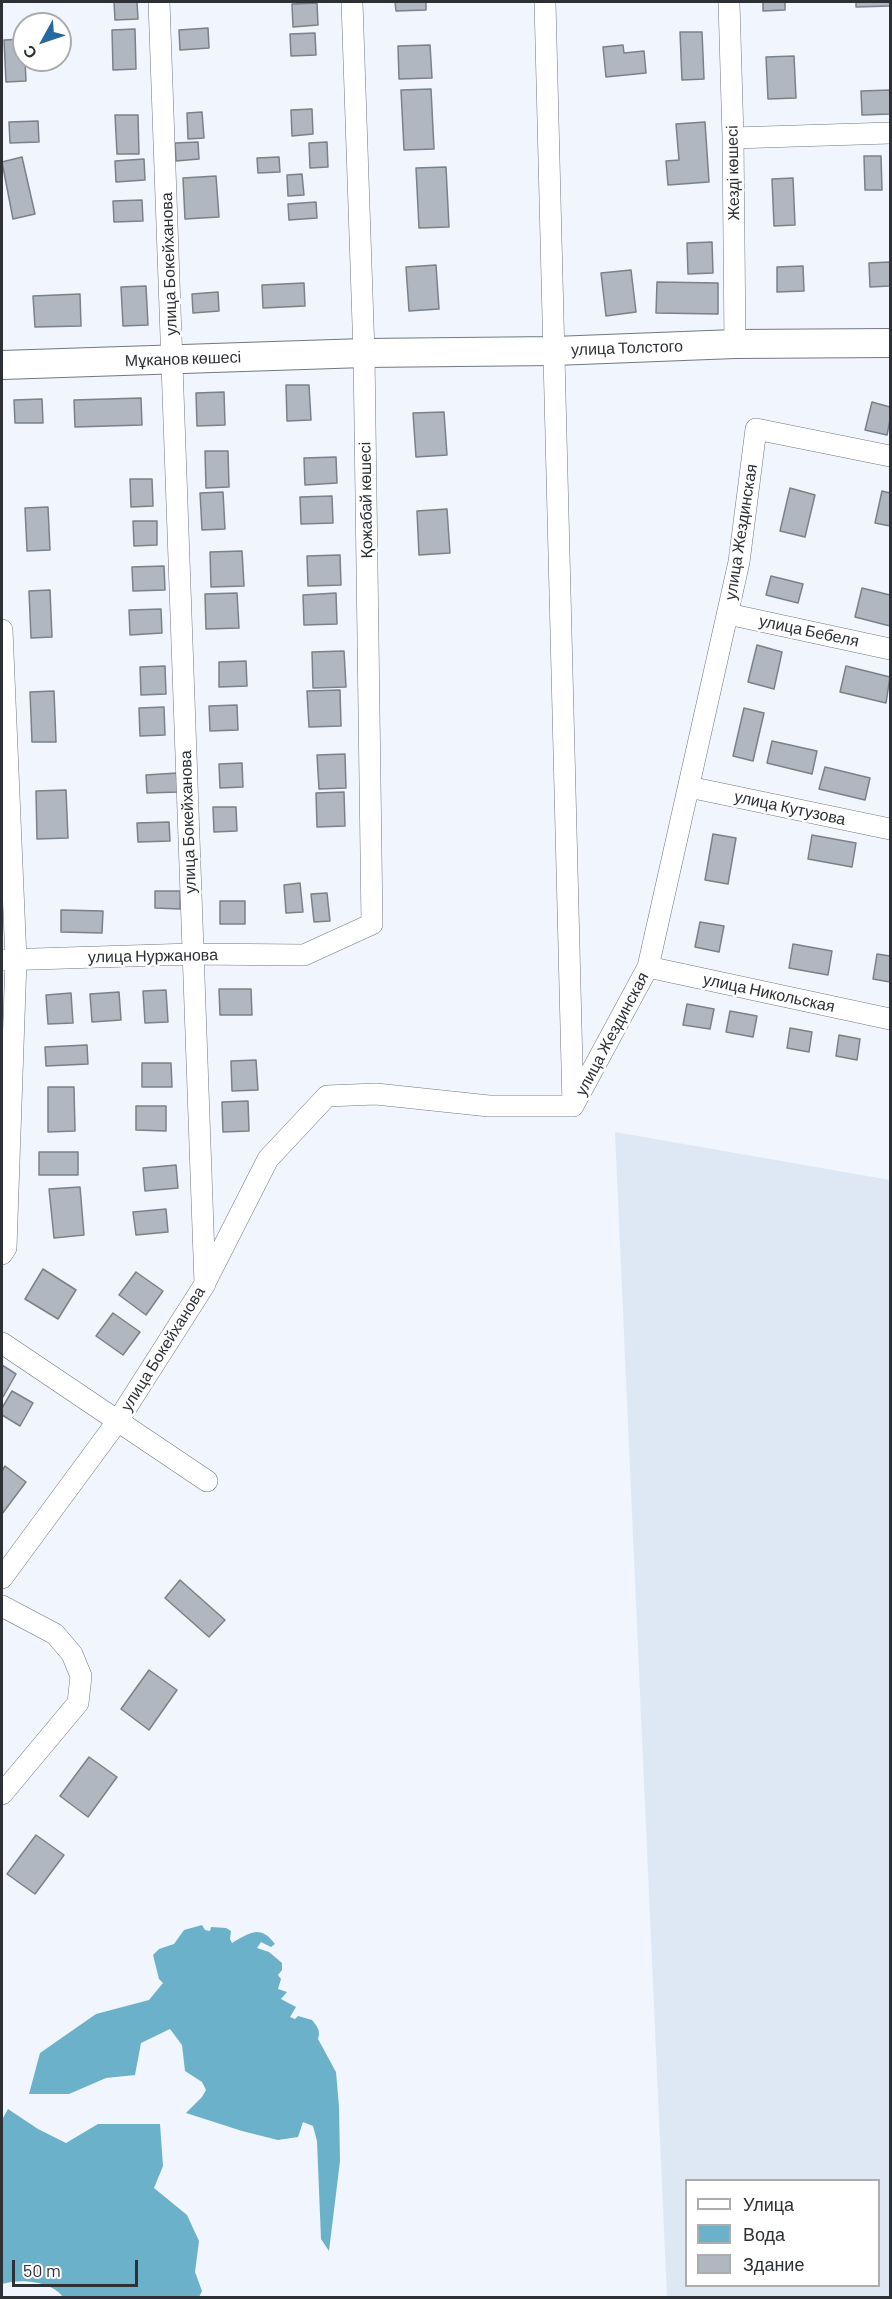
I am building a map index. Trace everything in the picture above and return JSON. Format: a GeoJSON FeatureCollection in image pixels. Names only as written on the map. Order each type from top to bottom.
{"type":"FeatureCollection","features":[{"type":"Feature","properties":{"kind":"street","name":"улица Бокейханова"},"geometry":{"type":"LineString","coordinates":[[2,1578],[117,1422],[205,1284],[159,2]]}},
{"type":"Feature","properties":{"kind":"street","name":"Қожабай көшесі"},"geometry":{"type":"LineString","coordinates":[[304,955],[372,924],[364,353],[352,2]]}},
{"type":"Feature","properties":{"kind":"street"},"geometry":{"type":"LineString","coordinates":[[545,2],[573,1106]]}},
{"type":"Feature","properties":{"kind":"street","name":"Жезді көшесі"},"geometry":{"type":"LineString","coordinates":[[729,2],[735,344]]}},
{"type":"Feature","properties":{"kind":"street"},"geometry":{"type":"LineString","coordinates":[[733,138],[891,133]]}},
{"type":"Feature","properties":{"kind":"street","name":"улица Толстого"},"geometry":{"type":"LineString","coordinates":[[364,353],[554,351],[735,344],[891,343]]}},
{"type":"Feature","properties":{"kind":"street","name":"Мұканов көшесі"},"geometry":{"type":"LineString","coordinates":[[2,365],[364,353]]}},
{"type":"Feature","properties":{"kind":"street","name":"улица Жездинская"},"geometry":{"type":"LineString","coordinates":[[205,1284],[268,1159],[327,1096],[376,1094],[489,1106],[573,1106],[648,967],[739,562],[756,429],[891,456]]}},
{"type":"Feature","properties":{"kind":"street","name":"улица Бебеля"},"geometry":{"type":"LineString","coordinates":[[728,614],[891,649]]}},
{"type":"Feature","properties":{"kind":"street"},"geometry":{"type":"LineString","coordinates":[[2,630],[9,960],[6,1248],[2,1254]]}},
{"type":"Feature","properties":{"kind":"street","name":"улица Кутузова"},"geometry":{"type":"LineString","coordinates":[[689,787],[891,829]]}},
{"type":"Feature","properties":{"kind":"street","name":"улица Нуржанова"},"geometry":{"type":"LineString","coordinates":[[9,960],[192,954],[304,955]]}},
{"type":"Feature","properties":{"kind":"street","name":"улица Никольская"},"geometry":{"type":"LineString","coordinates":[[648,967],[891,1019]]}},
{"type":"Feature","properties":{"kind":"street"},"geometry":{"type":"LineString","coordinates":[[2,1343],[207,1482]]}},
{"type":"Feature","properties":{"kind":"street"},"geometry":{"type":"LineString","coordinates":[[2,1606],[55,1634],[72,1654],[81,1676],[78,1703],[2,1794]]}},
{"type":"Feature","properties":{"kind":"shaded area"},"geometry":{"type":"Polygon","coordinates":[[[615,1132],[890,1180],[890,2297],[667,2297],[615,1132]]]}},
{"type":"Feature","properties":{"kind":"water"},"geometry":{"type":"Polygon","coordinates":[[[202,1925],[205,1930],[210,1931],[211,1927],[226,1928],[231,1931],[232,1943],[255,1932],[260,1932],[270,1938],[275,1944],[271,1947],[261,1942],[257,1948],[269,1952],[282,1963],[282,1970],[278,1975],[281,1979],[278,1989],[287,1992],[281,1999],[296,2007],[290,2017],[295,2019],[298,2016],[312,2020],[319,2031],[318,2039],[336,2072],[340,2161],[329,2251],[321,2239],[317,2141],[313,2126],[303,2122],[298,2137],[278,2140],[186,2113],[206,2090],[202,2082],[185,2071],[182,2045],[170,2029],[141,2043],[135,2075],[106,2078],[69,2094],[29,2094],[40,2053],[96,2014],[149,2000],[163,1983],[159,1979],[153,1955],[159,1949],[174,1944],[184,1930],[202,1925]]]}},
{"type":"Feature","properties":{"kind":"water"},"geometry":{"type":"Polygon","coordinates":[[[8,2109],[38,2129],[66,2143],[98,2124],[160,2124],[163,2166],[154,2188],[187,2215],[199,2241],[195,2272],[202,2291],[199,2297],[63,2297],[51,2287],[35,2282],[17,2281],[2,2284],[2,2120],[8,2109]]]}},
{"type":"Feature","properties":{"kind":"building"},"geometry":{"type":"Polygon","coordinates":[[[114,2],[137,2],[138,19],[115,20],[114,2]]]}},
{"type":"Feature","properties":{"kind":"building"},"geometry":{"type":"Polygon","coordinates":[[[395,2],[426,2],[426,10],[396,11],[395,2]]]}},
{"type":"Feature","properties":{"kind":"building"},"geometry":{"type":"Polygon","coordinates":[[[763,2],[785,2],[785,10],[763,11],[763,2]]]}},
{"type":"Feature","properties":{"kind":"building"},"geometry":{"type":"Polygon","coordinates":[[[856,2],[890,2],[890,6],[856,7],[856,2]]]}},
{"type":"Feature","properties":{"kind":"building"},"geometry":{"type":"Polygon","coordinates":[[[317,3],[318,25],[293,27],[292,4],[317,3]]]}},
{"type":"Feature","properties":{"kind":"building"},"geometry":{"type":"Polygon","coordinates":[[[208,28],[209,48],[180,50],[179,30],[208,28]]]}},
{"type":"Feature","properties":{"kind":"building"},"geometry":{"type":"Polygon","coordinates":[[[135,29],[136,69],[113,70],[112,30],[135,29]]]}},
{"type":"Feature","properties":{"kind":"building"},"geometry":{"type":"Polygon","coordinates":[[[680,32],[702,32],[704,79],[682,80],[680,32]]]}},
{"type":"Feature","properties":{"kind":"building"},"geometry":{"type":"Polygon","coordinates":[[[315,33],[316,55],[291,56],[290,34],[315,33]]]}},
{"type":"Feature","properties":{"kind":"building"},"geometry":{"type":"Polygon","coordinates":[[[4,40],[12,40],[12,72],[26,72],[26,81],[6,82],[4,40]]]}},
{"type":"Feature","properties":{"kind":"building"},"geometry":{"type":"Polygon","coordinates":[[[430,45],[432,78],[399,79],[398,46],[430,45]]]}},
{"type":"Feature","properties":{"kind":"building"},"geometry":{"type":"Polygon","coordinates":[[[623,45],[624,53],[644,51],[646,73],[606,77],[603,47],[623,45]]]}},
{"type":"Feature","properties":{"kind":"building"},"geometry":{"type":"Polygon","coordinates":[[[794,56],[796,98],[768,99],[766,57],[794,56]]]}},
{"type":"Feature","properties":{"kind":"building"},"geometry":{"type":"Polygon","coordinates":[[[431,89],[434,149],[404,150],[401,90],[431,89]]]}},
{"type":"Feature","properties":{"kind":"building"},"geometry":{"type":"Polygon","coordinates":[[[890,90],[890,114],[862,115],[861,91],[890,90]]]}},
{"type":"Feature","properties":{"kind":"building"},"geometry":{"type":"Polygon","coordinates":[[[312,109],[313,134],[292,136],[291,110],[312,109]]]}},
{"type":"Feature","properties":{"kind":"building"},"geometry":{"type":"Polygon","coordinates":[[[202,112],[204,138],[188,139],[187,113],[202,112]]]}},
{"type":"Feature","properties":{"kind":"building"},"geometry":{"type":"Polygon","coordinates":[[[115,115],[138,115],[139,154],[117,154],[115,115]]]}},
{"type":"Feature","properties":{"kind":"building"},"geometry":{"type":"Polygon","coordinates":[[[38,121],[39,142],[10,143],[9,122],[38,121]]]}},
{"type":"Feature","properties":{"kind":"building"},"geometry":{"type":"Polygon","coordinates":[[[705,122],[709,182],[668,185],[666,161],[679,160],[676,124],[705,122]]]}},
{"type":"Feature","properties":{"kind":"building"},"geometry":{"type":"Polygon","coordinates":[[[198,142],[199,159],[176,161],[175,143],[198,142]]]}},
{"type":"Feature","properties":{"kind":"building"},"geometry":{"type":"Polygon","coordinates":[[[327,142],[328,167],[310,168],[309,143],[327,142]]]}},
{"type":"Feature","properties":{"kind":"building"},"geometry":{"type":"Polygon","coordinates":[[[864,156],[881,156],[882,190],[865,190],[864,156]]]}},
{"type":"Feature","properties":{"kind":"building"},"geometry":{"type":"Polygon","coordinates":[[[22,157],[35,214],[13,219],[2,162],[22,157]]]}},
{"type":"Feature","properties":{"kind":"building"},"geometry":{"type":"Polygon","coordinates":[[[279,157],[280,172],[258,173],[257,158],[279,157]]]}},
{"type":"Feature","properties":{"kind":"building"},"geometry":{"type":"Polygon","coordinates":[[[144,159],[145,180],[116,182],[115,161],[144,159]]]}},
{"type":"Feature","properties":{"kind":"building"},"geometry":{"type":"Polygon","coordinates":[[[446,167],[449,227],[419,228],[416,168],[446,167]]]}},
{"type":"Feature","properties":{"kind":"building"},"geometry":{"type":"Polygon","coordinates":[[[302,174],[304,195],[288,196],[287,175],[302,174]]]}},
{"type":"Feature","properties":{"kind":"building"},"geometry":{"type":"Polygon","coordinates":[[[216,176],[219,217],[185,219],[183,178],[216,176]]]}},
{"type":"Feature","properties":{"kind":"building"},"geometry":{"type":"Polygon","coordinates":[[[793,178],[795,225],[774,226],[772,179],[793,178]]]}},
{"type":"Feature","properties":{"kind":"building"},"geometry":{"type":"Polygon","coordinates":[[[142,200],[143,221],[114,222],[113,201],[142,200]]]}},
{"type":"Feature","properties":{"kind":"building"},"geometry":{"type":"Polygon","coordinates":[[[316,202],[317,218],[289,220],[288,204],[316,202]]]}},
{"type":"Feature","properties":{"kind":"building"},"geometry":{"type":"Polygon","coordinates":[[[712,242],[713,273],[688,274],[687,243],[712,242]]]}},
{"type":"Feature","properties":{"kind":"building"},"geometry":{"type":"Polygon","coordinates":[[[890,262],[890,286],[870,287],[869,263],[890,262]]]}},
{"type":"Feature","properties":{"kind":"building"},"geometry":{"type":"Polygon","coordinates":[[[436,265],[439,309],[409,311],[406,267],[436,265]]]}},
{"type":"Feature","properties":{"kind":"building"},"geometry":{"type":"Polygon","coordinates":[[[803,266],[804,291],[777,292],[777,267],[803,266]]]}},
{"type":"Feature","properties":{"kind":"building"},"geometry":{"type":"Polygon","coordinates":[[[631,270],[636,312],[606,316],[601,273],[631,270]]]}},
{"type":"Feature","properties":{"kind":"building"},"geometry":{"type":"Polygon","coordinates":[[[657,282],[718,283],[718,314],[656,313],[657,282]]]}},
{"type":"Feature","properties":{"kind":"building"},"geometry":{"type":"Polygon","coordinates":[[[304,283],[305,306],[263,308],[262,285],[304,283]]]}},
{"type":"Feature","properties":{"kind":"building"},"geometry":{"type":"Polygon","coordinates":[[[146,286],[148,325],[123,326],[121,287],[146,286]]]}},
{"type":"Feature","properties":{"kind":"building"},"geometry":{"type":"Polygon","coordinates":[[[218,292],[219,311],[193,313],[192,294],[218,292]]]}},
{"type":"Feature","properties":{"kind":"building"},"geometry":{"type":"Polygon","coordinates":[[[80,294],[81,326],[35,327],[33,296],[80,294]]]}},
{"type":"Feature","properties":{"kind":"building"},"geometry":{"type":"Polygon","coordinates":[[[286,385],[309,385],[311,420],[287,421],[286,385]]]}},
{"type":"Feature","properties":{"kind":"building"},"geometry":{"type":"Polygon","coordinates":[[[224,392],[225,425],[197,426],[196,393],[224,392]]]}},
{"type":"Feature","properties":{"kind":"building"},"geometry":{"type":"Polygon","coordinates":[[[141,398],[142,425],[75,427],[74,400],[141,398]]]}},
{"type":"Feature","properties":{"kind":"building"},"geometry":{"type":"Polygon","coordinates":[[[42,399],[43,423],[15,423],[14,400],[42,399]]]}},
{"type":"Feature","properties":{"kind":"building"},"geometry":{"type":"Polygon","coordinates":[[[872,402],[890,407],[887,435],[865,430],[872,402]]]}},
{"type":"Feature","properties":{"kind":"building"},"geometry":{"type":"Polygon","coordinates":[[[444,412],[447,455],[416,457],[413,413],[444,412]]]}},
{"type":"Feature","properties":{"kind":"building"},"geometry":{"type":"Polygon","coordinates":[[[205,451],[228,451],[229,487],[206,488],[205,451]]]}},
{"type":"Feature","properties":{"kind":"building"},"geometry":{"type":"Polygon","coordinates":[[[336,457],[337,483],[305,485],[304,458],[336,457]]]}},
{"type":"Feature","properties":{"kind":"building"},"geometry":{"type":"Polygon","coordinates":[[[130,479],[152,479],[153,506],[131,507],[130,479]]]}},
{"type":"Feature","properties":{"kind":"building"},"geometry":{"type":"Polygon","coordinates":[[[790,488],[815,495],[805,537],[780,531],[790,488]]]}},
{"type":"Feature","properties":{"kind":"building"},"geometry":{"type":"Polygon","coordinates":[[[882,491],[890,493],[890,526],[875,523],[882,491]]]}},
{"type":"Feature","properties":{"kind":"building"},"geometry":{"type":"Polygon","coordinates":[[[223,492],[225,529],[202,530],[200,493],[223,492]]]}},
{"type":"Feature","properties":{"kind":"building"},"geometry":{"type":"Polygon","coordinates":[[[332,496],[333,523],[301,524],[300,497],[332,496]]]}},
{"type":"Feature","properties":{"kind":"building"},"geometry":{"type":"Polygon","coordinates":[[[48,507],[50,550],[27,551],[25,508],[48,507]]]}},
{"type":"Feature","properties":{"kind":"building"},"geometry":{"type":"Polygon","coordinates":[[[447,509],[450,553],[419,555],[417,511],[447,509]]]}},
{"type":"Feature","properties":{"kind":"building"},"geometry":{"type":"Polygon","coordinates":[[[133,521],[157,521],[157,545],[134,546],[133,521]]]}},
{"type":"Feature","properties":{"kind":"building"},"geometry":{"type":"Polygon","coordinates":[[[242,551],[244,586],[211,587],[210,552],[242,551]]]}},
{"type":"Feature","properties":{"kind":"building"},"geometry":{"type":"Polygon","coordinates":[[[340,555],[341,585],[308,586],[307,556],[340,555]]]}},
{"type":"Feature","properties":{"kind":"building"},"geometry":{"type":"Polygon","coordinates":[[[164,566],[165,590],[133,591],[132,567],[164,566]]]}},
{"type":"Feature","properties":{"kind":"building"},"geometry":{"type":"Polygon","coordinates":[[[771,576],[803,584],[798,603],[766,595],[771,576]]]}},
{"type":"Feature","properties":{"kind":"building"},"geometry":{"type":"Polygon","coordinates":[[[862,588],[890,595],[890,626],[855,617],[862,588]]]}},
{"type":"Feature","properties":{"kind":"building"},"geometry":{"type":"Polygon","coordinates":[[[50,590],[52,637],[31,638],[29,591],[50,590]]]}},
{"type":"Feature","properties":{"kind":"building"},"geometry":{"type":"Polygon","coordinates":[[[237,593],[239,628],[206,629],[205,594],[237,593]]]}},
{"type":"Feature","properties":{"kind":"building"},"geometry":{"type":"Polygon","coordinates":[[[336,593],[337,624],[304,625],[303,595],[336,593]]]}},
{"type":"Feature","properties":{"kind":"building"},"geometry":{"type":"Polygon","coordinates":[[[161,609],[162,633],[130,635],[129,610],[161,609]]]}},
{"type":"Feature","properties":{"kind":"building"},"geometry":{"type":"Polygon","coordinates":[[[757,645],[782,652],[774,689],[748,682],[757,645]]]}},
{"type":"Feature","properties":{"kind":"building"},"geometry":{"type":"Polygon","coordinates":[[[344,651],[346,687],[313,688],[312,652],[344,651]]]}},
{"type":"Feature","properties":{"kind":"building"},"geometry":{"type":"Polygon","coordinates":[[[246,661],[247,686],[219,687],[219,662],[246,661]]]}},
{"type":"Feature","properties":{"kind":"building"},"geometry":{"type":"Polygon","coordinates":[[[165,666],[166,694],[141,695],[140,667],[165,666]]]}},
{"type":"Feature","properties":{"kind":"building"},"geometry":{"type":"Polygon","coordinates":[[[846,666],[890,677],[886,703],[840,692],[846,666]]]}},
{"type":"Feature","properties":{"kind":"building"},"geometry":{"type":"Polygon","coordinates":[[[340,690],[341,726],[309,727],[307,691],[340,690]]]}},
{"type":"Feature","properties":{"kind":"building"},"geometry":{"type":"Polygon","coordinates":[[[54,691],[56,742],[32,742],[30,692],[54,691]]]}},
{"type":"Feature","properties":{"kind":"building"},"geometry":{"type":"Polygon","coordinates":[[[237,705],[238,730],[210,731],[209,706],[237,705]]]}},
{"type":"Feature","properties":{"kind":"building"},"geometry":{"type":"Polygon","coordinates":[[[164,707],[165,735],[140,736],[139,708],[164,707]]]}},
{"type":"Feature","properties":{"kind":"building"},"geometry":{"type":"Polygon","coordinates":[[[744,708],[764,713],[753,761],[733,756],[744,708]]]}},
{"type":"Feature","properties":{"kind":"building"},"geometry":{"type":"Polygon","coordinates":[[[772,741],[817,751],[812,774],[767,763],[772,741]]]}},
{"type":"Feature","properties":{"kind":"building"},"geometry":{"type":"Polygon","coordinates":[[[345,754],[346,788],[319,789],[317,755],[345,754]]]}},
{"type":"Feature","properties":{"kind":"building"},"geometry":{"type":"Polygon","coordinates":[[[242,763],[243,787],[220,788],[219,764],[242,763]]]}},
{"type":"Feature","properties":{"kind":"building"},"geometry":{"type":"Polygon","coordinates":[[[825,767],[870,778],[865,800],[819,789],[825,767]]]}},
{"type":"Feature","properties":{"kind":"building"},"geometry":{"type":"Polygon","coordinates":[[[177,773],[178,792],[147,793],[146,775],[177,773]]]}},
{"type":"Feature","properties":{"kind":"building"},"geometry":{"type":"Polygon","coordinates":[[[66,790],[68,838],[37,839],[36,791],[66,790]]]}},
{"type":"Feature","properties":{"kind":"building"},"geometry":{"type":"Polygon","coordinates":[[[344,792],[345,826],[317,827],[316,793],[344,792]]]}},
{"type":"Feature","properties":{"kind":"building"},"geometry":{"type":"Polygon","coordinates":[[[213,807],[236,807],[237,831],[214,832],[213,807]]]}},
{"type":"Feature","properties":{"kind":"building"},"geometry":{"type":"Polygon","coordinates":[[[169,822],[170,841],[138,842],[137,823],[169,822]]]}},
{"type":"Feature","properties":{"kind":"building"},"geometry":{"type":"Polygon","coordinates":[[[713,834],[736,838],[728,884],[705,880],[713,834]]]}},
{"type":"Feature","properties":{"kind":"building"},"geometry":{"type":"Polygon","coordinates":[[[812,835],[856,843],[852,867],[808,859],[812,835]]]}},
{"type":"Feature","properties":{"kind":"building"},"geometry":{"type":"Polygon","coordinates":[[[300,883],[303,912],[286,913],[284,885],[300,883]]]}},
{"type":"Feature","properties":{"kind":"building"},"geometry":{"type":"Polygon","coordinates":[[[155,891],[180,891],[180,909],[155,908],[155,891]]]}},
{"type":"Feature","properties":{"kind":"building"},"geometry":{"type":"Polygon","coordinates":[[[327,893],[330,921],[314,922],[311,894],[327,893]]]}},
{"type":"Feature","properties":{"kind":"building"},"geometry":{"type":"Polygon","coordinates":[[[220,901],[245,901],[245,924],[220,924],[220,901]]]}},
{"type":"Feature","properties":{"kind":"building"},"geometry":{"type":"Polygon","coordinates":[[[61,910],[103,911],[102,933],[61,932],[61,910]]]}},
{"type":"Feature","properties":{"kind":"building"},"geometry":{"type":"Polygon","coordinates":[[[700,922],[724,926],[719,952],[695,947],[700,922]]]}},
{"type":"Feature","properties":{"kind":"building"},"geometry":{"type":"Polygon","coordinates":[[[793,944],[832,951],[828,975],[789,968],[793,944]]]}},
{"type":"Feature","properties":{"kind":"building"},"geometry":{"type":"Polygon","coordinates":[[[877,954],[890,956],[890,982],[873,979],[877,954]]]}},
{"type":"Feature","properties":{"kind":"building"},"geometry":{"type":"Polygon","coordinates":[[[219,989],[251,989],[252,1015],[220,1015],[219,989]]]}},
{"type":"Feature","properties":{"kind":"building"},"geometry":{"type":"Polygon","coordinates":[[[166,990],[168,1022],[145,1023],[143,991],[166,990]]]}},
{"type":"Feature","properties":{"kind":"building"},"geometry":{"type":"Polygon","coordinates":[[[119,992],[121,1020],[92,1022],[90,994],[119,992]]]}},
{"type":"Feature","properties":{"kind":"building"},"geometry":{"type":"Polygon","coordinates":[[[71,993],[73,1023],[48,1024],[46,995],[71,993]]]}},
{"type":"Feature","properties":{"kind":"building"},"geometry":{"type":"Polygon","coordinates":[[[687,1004],[714,1009],[710,1029],[683,1025],[687,1004]]]}},
{"type":"Feature","properties":{"kind":"building"},"geometry":{"type":"Polygon","coordinates":[[[730,1011],[757,1016],[753,1037],[726,1032],[730,1011]]]}},
{"type":"Feature","properties":{"kind":"building"},"geometry":{"type":"Polygon","coordinates":[[[790,1028],[812,1032],[809,1052],[787,1048],[790,1028]]]}},
{"type":"Feature","properties":{"kind":"building"},"geometry":{"type":"Polygon","coordinates":[[[839,1035],[860,1039],[857,1060],[836,1056],[839,1035]]]}},
{"type":"Feature","properties":{"kind":"building"},"geometry":{"type":"Polygon","coordinates":[[[87,1045],[88,1064],[46,1066],[45,1047],[87,1045]]]}},
{"type":"Feature","properties":{"kind":"building"},"geometry":{"type":"Polygon","coordinates":[[[256,1060],[258,1090],[232,1091],[231,1061],[256,1060]]]}},
{"type":"Feature","properties":{"kind":"building"},"geometry":{"type":"Polygon","coordinates":[[[142,1063],[171,1063],[172,1087],[142,1087],[142,1063]]]}},
{"type":"Feature","properties":{"kind":"building"},"geometry":{"type":"Polygon","coordinates":[[[48,1087],[74,1087],[75,1131],[48,1132],[48,1087]]]}},
{"type":"Feature","properties":{"kind":"building"},"geometry":{"type":"Polygon","coordinates":[[[248,1101],[249,1131],[223,1132],[222,1102],[248,1101]]]}},
{"type":"Feature","properties":{"kind":"building"},"geometry":{"type":"Polygon","coordinates":[[[136,1106],[166,1106],[166,1131],[136,1130],[136,1106]]]}},
{"type":"Feature","properties":{"kind":"building"},"geometry":{"type":"Polygon","coordinates":[[[39,1152],[78,1152],[78,1175],[39,1175],[39,1152]]]}},
{"type":"Feature","properties":{"kind":"building"},"geometry":{"type":"Polygon","coordinates":[[[176,1165],[178,1188],[145,1191],[143,1168],[176,1165]]]}},
{"type":"Feature","properties":{"kind":"building"},"geometry":{"type":"Polygon","coordinates":[[[80,1187],[84,1235],[54,1238],[49,1189],[80,1187]]]}},
{"type":"Feature","properties":{"kind":"building"},"geometry":{"type":"Polygon","coordinates":[[[166,1209],[168,1232],[136,1235],[133,1212],[166,1209]]]}},
{"type":"Feature","properties":{"kind":"building"},"geometry":{"type":"Polygon","coordinates":[[[43,1269],[76,1290],[58,1319],[25,1299],[43,1269]]]}},
{"type":"Feature","properties":{"kind":"building"},"geometry":{"type":"Polygon","coordinates":[[[136,1272],[163,1291],[146,1315],[119,1295],[136,1272]]]}},
{"type":"Feature","properties":{"kind":"building"},"geometry":{"type":"Polygon","coordinates":[[[113,1313],[140,1332],[123,1355],[96,1336],[113,1313]]]}},
{"type":"Feature","properties":{"kind":"building"},"geometry":{"type":"Polygon","coordinates":[[[2,1365],[16,1374],[3,1397],[2,1396],[2,1365]]]}},
{"type":"Feature","properties":{"kind":"building"},"geometry":{"type":"Polygon","coordinates":[[[12,1391],[33,1403],[20,1426],[2,1415],[2,1408],[12,1391]]]}},
{"type":"Feature","properties":{"kind":"building"},"geometry":{"type":"Polygon","coordinates":[[[5,1466],[26,1482],[2,1514],[2,1471],[5,1466]]]}},
{"type":"Feature","properties":{"kind":"building"},"geometry":{"type":"Polygon","coordinates":[[[180,1580],[225,1620],[209,1637],[165,1598],[180,1580]]]}},
{"type":"Feature","properties":{"kind":"building"},"geometry":{"type":"Polygon","coordinates":[[[149,1670],[177,1690],[149,1730],[121,1709],[149,1670]]]}},
{"type":"Feature","properties":{"kind":"building"},"geometry":{"type":"Polygon","coordinates":[[[89,1757],[117,1777],[88,1817],[60,1796],[89,1757]]]}},
{"type":"Feature","properties":{"kind":"building"},"geometry":{"type":"Polygon","coordinates":[[[36,1835],[64,1855],[35,1894],[7,1874],[36,1835]]]}}]}
